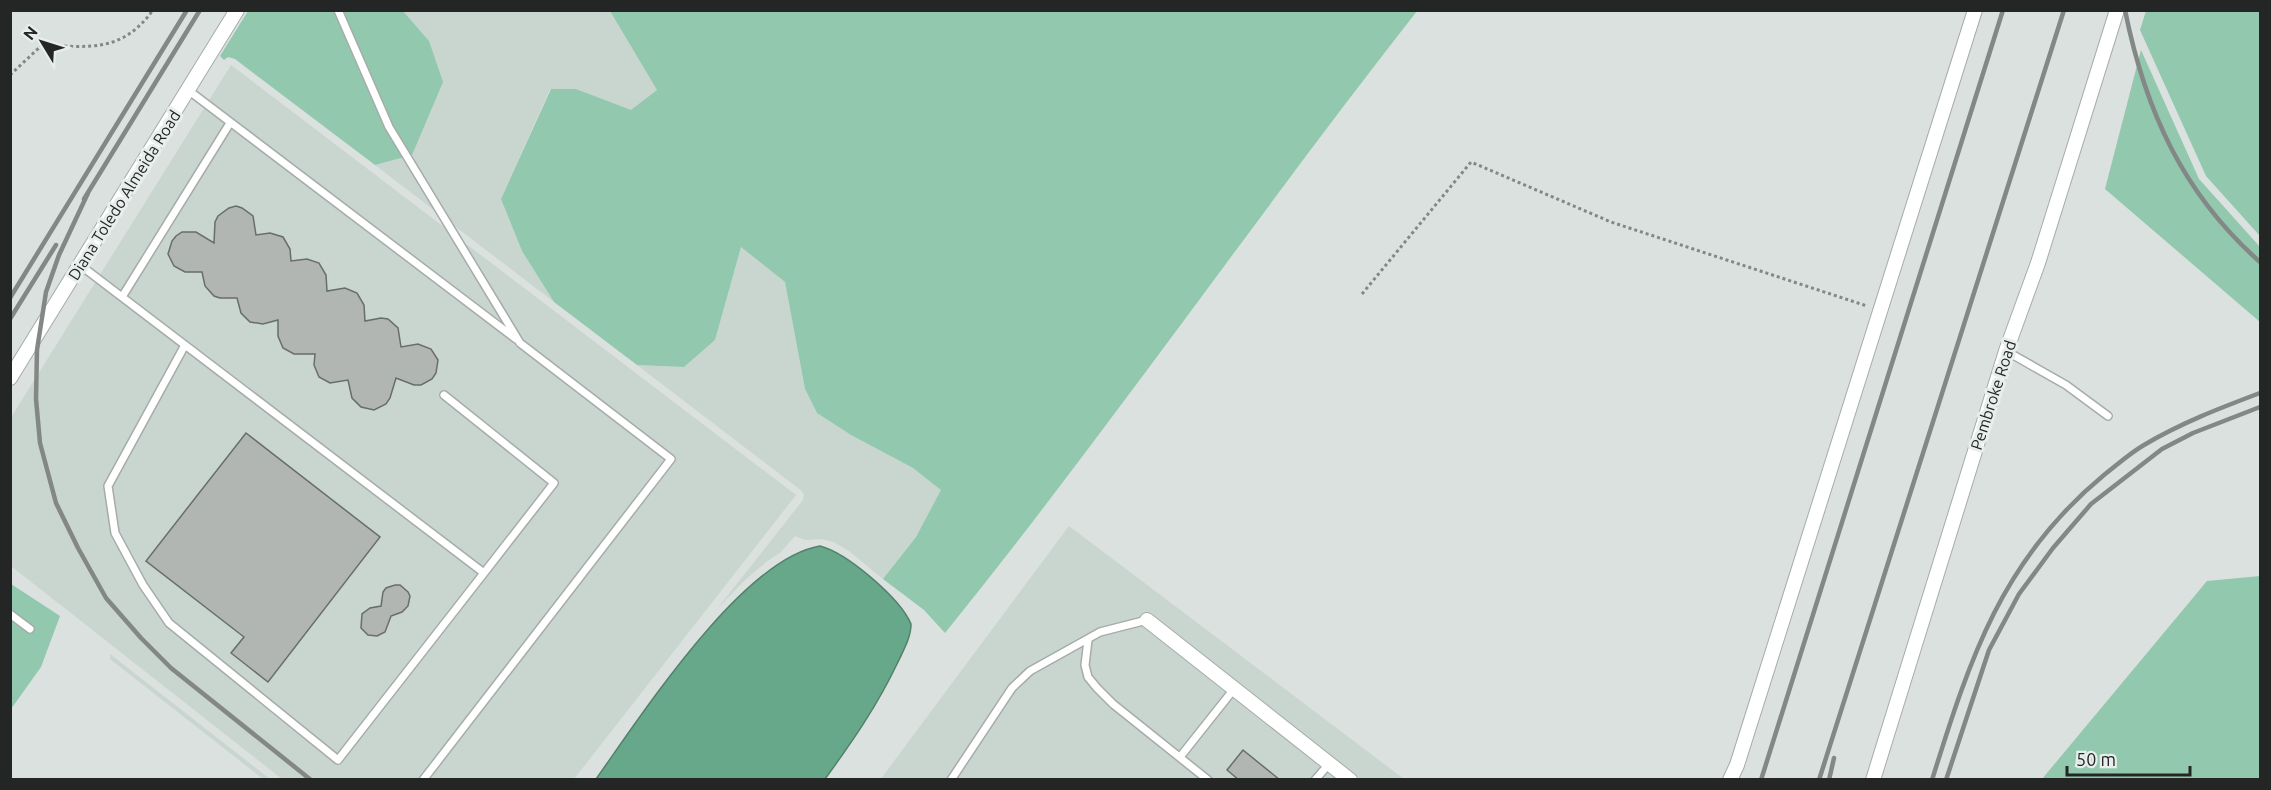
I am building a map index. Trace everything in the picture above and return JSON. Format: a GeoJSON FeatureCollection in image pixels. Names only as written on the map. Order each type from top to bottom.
{"type":"FeatureCollection","features":[{"type":"Feature","properties":{"kind":"street","name":"Diana Toledo Almeida Road"},"geometry":{"type":"LineString","coordinates":[[10,378],[237,10]]}},
{"type":"Feature","properties":{"kind":"street"},"geometry":{"type":"LineString","coordinates":[[1730,780],[1737,765],[1975,10]]}},
{"type":"Feature","properties":{"kind":"street","name":"Pembroke Road"},"geometry":{"type":"LineString","coordinates":[[1873,780],[2006,351],[2038,263],[2117,10]]}},
{"type":"Feature","properties":{"kind":"street"},"geometry":{"type":"LineString","coordinates":[[1147,620],[1305,742],[1350,780]]}},
{"type":"Feature","properties":{"kind":"lane"},"geometry":{"type":"LineString","coordinates":[[338,10],[389,127],[520,343]]}},
{"type":"Feature","properties":{"kind":"lane"},"geometry":{"type":"LineString","coordinates":[[188,90],[671,459],[423,780]]}},
{"type":"Feature","properties":{"kind":"lane"},"geometry":{"type":"LineString","coordinates":[[122,297],[230,123]]}},
{"type":"Feature","properties":{"kind":"lane"},"geometry":{"type":"LineString","coordinates":[[80,265],[484,573]]}},
{"type":"Feature","properties":{"kind":"lane"},"geometry":{"type":"LineString","coordinates":[[185,345],[108,486],[115,533],[143,585],[169,623],[338,760],[554,483],[444,395]]}},
{"type":"Feature","properties":{"kind":"lane"},"geometry":{"type":"LineString","coordinates":[[2006,351],[2066,385],[2108,416]]}},
{"type":"Feature","properties":{"kind":"lane"},"geometry":{"type":"LineString","coordinates":[[10,614],[30,629]]}},
{"type":"Feature","properties":{"kind":"lane"},"geometry":{"type":"LineString","coordinates":[[951,780],[1012,688],[1030,671],[1100,632],[1147,620]]}},
{"type":"Feature","properties":{"kind":"lane"},"geometry":{"type":"LineString","coordinates":[[1088,640],[1085,666],[1088,677],[1097,688],[1113,704],[1208,780]]}},
{"type":"Feature","properties":{"kind":"lane"},"geometry":{"type":"LineString","coordinates":[[1180,757],[1235,688]]}},
{"type":"Feature","properties":{"kind":"lane"},"geometry":{"type":"LineString","coordinates":[[1315,780],[1330,763]]}},
{"type":"Feature","properties":{"kind":"path"},"geometry":{"type":"LineString","coordinates":[[11,75],[42,45],[106,44],[122,40],[144,23],[153,10]]}},
{"type":"Feature","properties":{"kind":"path"},"geometry":{"type":"LineString","coordinates":[[1362,294],[1471,162],[1611,222],[1880,310]]}},
{"type":"Feature","properties":{"kind":"shaded area"},"geometry":{"type":"Polygon","coordinates":[[[248,11],[403,11],[429,41],[443,82],[412,155],[375,165],[235,59],[228,57],[224,60],[220,56],[248,11]]]}},
{"type":"Feature","properties":{"kind":"shaded area"},"geometry":{"type":"Polygon","coordinates":[[[403,11],[610,11],[657,90],[631,111],[576,89],[550,89],[501,199],[522,251],[554,302],[375,165],[412,155],[429,41],[403,11]]]}},
{"type":"Feature","properties":{"kind":"shaded area"},"geometry":{"type":"Polygon","coordinates":[[[610,11],[1417,11],[1065,479],[945,633],[924,610],[883,579],[916,537],[941,490],[913,468],[851,435],[817,413],[805,389],[785,282],[741,247],[715,340],[684,367],[637,365],[554,302],[522,251],[501,199],[551,89],[576,89],[631,110],[657,90],[610,11]]]}},
{"type":"Feature","properties":{"kind":"shaded area"},"geometry":{"type":"Polygon","coordinates":[[[2146,11],[2260,11],[2260,236],[2206,176],[2140,30],[2146,11]]]}},
{"type":"Feature","properties":{"kind":"shaded area"},"geometry":{"type":"Polygon","coordinates":[[[2141,50],[2199,179],[2260,247],[2260,322],[2105,189],[2141,50]]]}},
{"type":"Feature","properties":{"kind":"shaded area"},"geometry":{"type":"Polygon","coordinates":[[[231,65],[796,495],[574,779],[282,779],[11,566],[10,419],[231,65]]]}},
{"type":"Feature","properties":{"kind":"shaded area"},"geometry":{"type":"Polygon","coordinates":[[[741,247],[785,282],[805,389],[817,413],[851,435],[913,468],[942,490],[916,537],[883,579],[849,551],[834,542],[821,539],[805,540],[795,536],[781,552],[744,581],[717,609],[803,500],[804,495],[802,491],[637,365],[684,367],[715,340],[741,247]]]}},
{"type":"Feature","properties":{"kind":"shaded area"},"geometry":{"type":"Polygon","coordinates":[[[1069,526],[1404,779],[880,780],[1069,526]]]}},
{"type":"Feature","properties":{"kind":"shaded area"},"geometry":{"type":"Polygon","coordinates":[[[820,546],[844,557],[872,578],[896,602],[911,624],[906,644],[873,709],[825,779],[596,779],[666,681],[727,609],[758,579],[790,557],[820,546]]]}},
{"type":"Feature","properties":{"kind":"shaded area"},"geometry":{"type":"Polygon","coordinates":[[[2260,576],[2260,779],[2042,779],[2207,581],[2260,576]]]}},
{"type":"Feature","properties":{"kind":"shaded area"},"geometry":{"type":"Polygon","coordinates":[[[11,584],[60,616],[41,667],[11,709],[11,584]]]}},
{"type":"Feature","properties":{"kind":"shaded area"},"geometry":{"type":"Polygon","coordinates":[[[110,654],[270,779],[263,779],[110,659],[110,654]]]}},
{"type":"Feature","properties":{"kind":"building"},"geometry":{"type":"Polygon","coordinates":[[[236,206],[253,216],[256,235],[270,233],[283,237],[290,249],[291,261],[307,259],[319,263],[326,275],[327,291],[345,288],[357,293],[364,305],[365,321],[388,319],[398,328],[401,347],[418,344],[431,349],[438,360],[436,373],[432,379],[421,385],[414,385],[396,378],[386,404],[374,410],[361,407],[352,398],[348,380],[330,383],[319,377],[314,365],[315,354],[294,354],[283,348],[278,336],[278,320],[263,324],[250,322],[241,313],[237,298],[214,296],[205,286],[202,272],[185,272],[174,266],[168,254],[176,236],[182,232],[196,232],[214,243],[215,222],[218,216],[236,206]]]}},
{"type":"Feature","properties":{"kind":"building"},"geometry":{"type":"Polygon","coordinates":[[[246,433],[380,537],[268,682],[231,653],[244,637],[146,561],[246,433]]]}},
{"type":"Feature","properties":{"kind":"building"},"geometry":{"type":"Polygon","coordinates":[[[400,585],[408,592],[410,596],[408,606],[402,612],[391,616],[385,632],[377,636],[368,635],[361,628],[362,614],[370,608],[381,606],[383,592],[386,588],[400,585]]]}},
{"type":"Feature","properties":{"kind":"building"},"geometry":{"type":"Polygon","coordinates":[[[1243,750],[1280,780],[1239,780],[1227,770],[1243,750]]]}},
{"type":"Feature","properties":{"kind":"railway"},"geometry":{"type":"LineString","coordinates":[[10,298],[187,10]]}},
{"type":"Feature","properties":{"kind":"railway"},"geometry":{"type":"LineString","coordinates":[[84,199],[200,10]]}},
{"type":"Feature","properties":{"kind":"railway"},"geometry":{"type":"LineString","coordinates":[[1761,780],[2003,10]]}},
{"type":"Feature","properties":{"kind":"railway"},"geometry":{"type":"LineString","coordinates":[[1819,780],[2064,10]]}},
{"type":"Feature","properties":{"kind":"railway"},"geometry":{"type":"LineString","coordinates":[[2125,10],[2144,82],[2171,148],[2209,208],[2260,262]]}},
{"type":"Feature","properties":{"kind":"railway"},"geometry":{"type":"LineString","coordinates":[[88,193],[59,255],[46,292],[37,350],[36,399],[40,443],[56,503],[106,598],[141,638],[171,668],[311,780]]}},
{"type":"Feature","properties":{"kind":"railway"},"geometry":{"type":"LineString","coordinates":[[10,319],[56,245]]}},
{"type":"Feature","properties":{"kind":"railway"},"geometry":{"type":"LineString","coordinates":[[1932,780],[1976,652],[1994,613],[2015,576],[2039,541],[2069,507],[2104,475],[2139,448],[2186,423],[2260,393]]}},
{"type":"Feature","properties":{"kind":"railway"},"geometry":{"type":"LineString","coordinates":[[1946,780],[1989,650],[2019,594],[2053,548],[2091,504],[2162,449],[2193,433],[2260,407]]}},
{"type":"Feature","properties":{"kind":"railway"},"geometry":{"type":"LineString","coordinates":[[1829,780],[1834,758]]}}]}
